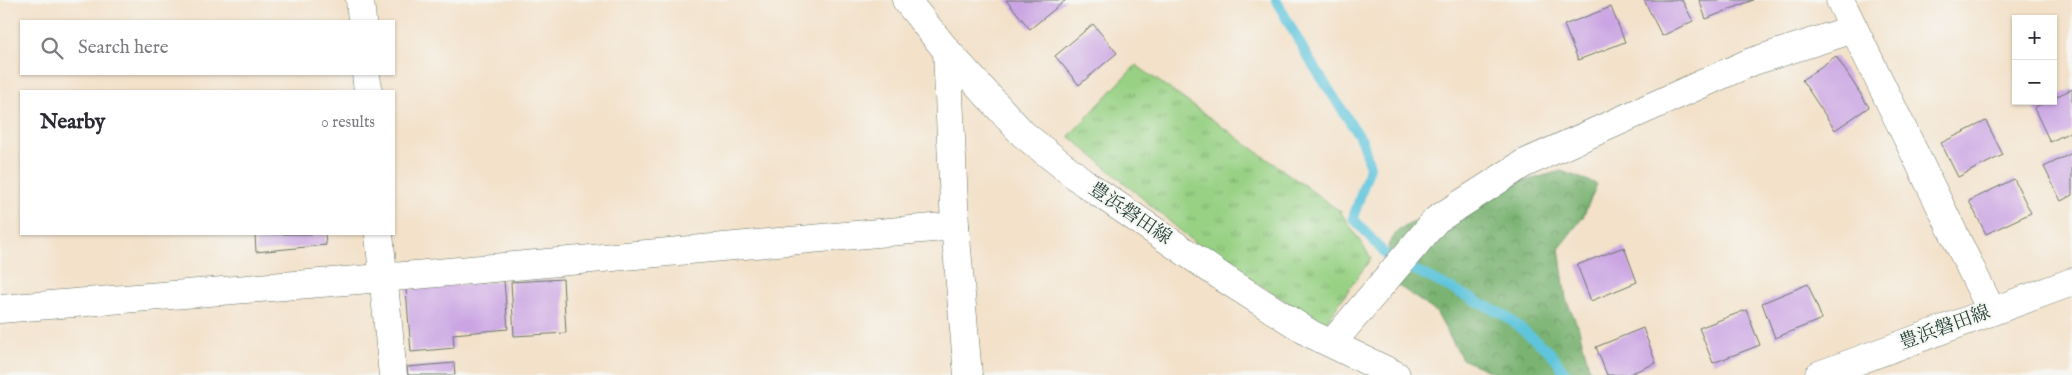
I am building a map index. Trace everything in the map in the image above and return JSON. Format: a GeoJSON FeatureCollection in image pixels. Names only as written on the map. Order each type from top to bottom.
{"type":"FeatureCollection","features":[{"type":"Feature","properties":{"kind":"street"},"geometry":{"type":"LineString","coordinates":[[360,0],[362,20]]}},
{"type":"Feature","properties":{"kind":"street","name":"豊浜磐田線"},"geometry":{"type":"LineString","coordinates":[[906,0],[947,51],[1023,134],[1086,184],[1222,277],[1312,334],[1396,375]]}},
{"type":"Feature","properties":{"kind":"street"},"geometry":{"type":"LineString","coordinates":[[1840,0],[1991,310]]}},
{"type":"Feature","properties":{"kind":"street"},"geometry":{"type":"LineString","coordinates":[[1332,343],[1436,220],[1523,164],[1751,62],[1854,29]]}},
{"type":"Feature","properties":{"kind":"street"},"geometry":{"type":"LineString","coordinates":[[947,51],[955,226],[968,375]]}},
{"type":"Feature","properties":{"kind":"street"},"geometry":{"type":"LineString","coordinates":[[366,75],[368,90]]}},
{"type":"Feature","properties":{"kind":"street"},"geometry":{"type":"LineString","coordinates":[[0,309],[382,278],[955,226]]}},
{"type":"Feature","properties":{"kind":"street"},"geometry":{"type":"LineString","coordinates":[[379,235],[393,375]]}},
{"type":"Feature","properties":{"kind":"street","name":"豊浜磐田線"},"geometry":{"type":"LineString","coordinates":[[1819,375],[1991,310],[2072,282]]}},
{"type":"Feature","properties":{"kind":"green space"},"geometry":{"type":"Polygon","coordinates":[[[1136,65],[1340,211],[1371,258],[1324,325],[1201,248],[1069,136],[1136,65]]]}},
{"type":"Feature","properties":{"kind":"green space"},"geometry":{"type":"Polygon","coordinates":[[[1561,171],[1597,184],[1583,217],[1559,248],[1566,299],[1579,329],[1591,375],[1498,375],[1462,359],[1436,312],[1396,284],[1388,245],[1399,229],[1474,195],[1561,171]]]}},
{"type":"Feature","properties":{"kind":"building"},"geometry":{"type":"Polygon","coordinates":[[[1006,0],[1066,0],[1030,29],[1006,0]]]}},
{"type":"Feature","properties":{"kind":"building"},"geometry":{"type":"Polygon","coordinates":[[[1644,0],[1682,0],[1693,21],[1662,36],[1644,0]]]}},
{"type":"Feature","properties":{"kind":"building"},"geometry":{"type":"Polygon","coordinates":[[[1699,0],[1753,0],[1706,19],[1699,0]]]}},
{"type":"Feature","properties":{"kind":"building"},"geometry":{"type":"Polygon","coordinates":[[[1611,7],[1625,42],[1578,60],[1564,25],[1611,7]]]}},
{"type":"Feature","properties":{"kind":"building"},"geometry":{"type":"Polygon","coordinates":[[[1093,24],[1117,53],[1079,85],[1055,56],[1093,24]]]}},
{"type":"Feature","properties":{"kind":"building"},"geometry":{"type":"Polygon","coordinates":[[[1836,56],[1869,107],[1835,130],[1802,80],[1836,56]]]}},
{"type":"Feature","properties":{"kind":"building"},"geometry":{"type":"Polygon","coordinates":[[[2072,89],[2072,131],[2050,142],[2034,108],[2040,105],[2057,105],[2057,96],[2072,89]]]}},
{"type":"Feature","properties":{"kind":"building"},"geometry":{"type":"Polygon","coordinates":[[[1986,121],[2003,155],[1958,177],[1941,143],[1986,121]]]}},
{"type":"Feature","properties":{"kind":"building"},"geometry":{"type":"Polygon","coordinates":[[[2072,153],[2072,195],[2061,201],[2044,167],[2072,153]]]}},
{"type":"Feature","properties":{"kind":"building"},"geometry":{"type":"Polygon","coordinates":[[[2014,179],[2031,213],[1986,234],[1969,201],[2014,179]]]}},
{"type":"Feature","properties":{"kind":"building"},"geometry":{"type":"Polygon","coordinates":[[[255,235],[325,235],[326,245],[256,252],[255,235]]]}},
{"type":"Feature","properties":{"kind":"building"},"geometry":{"type":"Polygon","coordinates":[[[1624,247],[1637,282],[1591,301],[1577,265],[1624,247]]]}},
{"type":"Feature","properties":{"kind":"building"},"geometry":{"type":"Polygon","coordinates":[[[563,279],[566,333],[514,336],[511,282],[563,279]]]}},
{"type":"Feature","properties":{"kind":"building"},"geometry":{"type":"Polygon","coordinates":[[[504,281],[508,329],[453,334],[454,348],[411,352],[406,289],[504,281]]]}},
{"type":"Feature","properties":{"kind":"building"},"geometry":{"type":"Polygon","coordinates":[[[1808,284],[1822,319],[1775,338],[1762,303],[1808,284]]]}},
{"type":"Feature","properties":{"kind":"building"},"geometry":{"type":"Polygon","coordinates":[[[1746,310],[1760,345],[1713,363],[1699,328],[1746,310]]]}},
{"type":"Feature","properties":{"kind":"building"},"geometry":{"type":"Polygon","coordinates":[[[1643,328],[1656,363],[1627,375],[1607,375],[1596,347],[1643,328]]]}},
{"type":"Feature","properties":{"kind":"building"},"geometry":{"type":"Polygon","coordinates":[[[454,363],[455,375],[408,375],[407,367],[454,363]]]}},
{"type":"Feature","properties":{"kind":"waterway"},"geometry":{"type":"LineString","coordinates":[[1276,0],[1307,56],[1363,142],[1370,167],[1353,218],[1387,256],[1504,315],[1550,352],[1567,375]]}}]}
